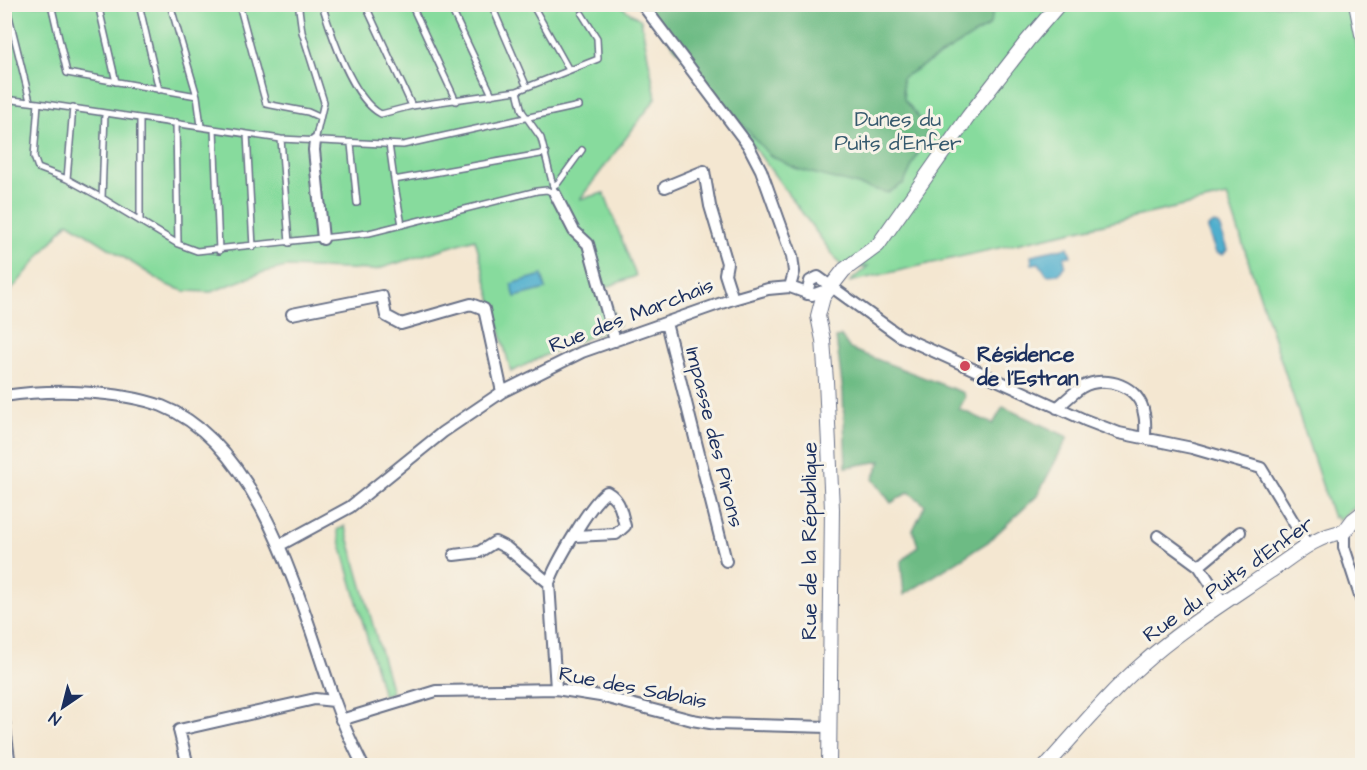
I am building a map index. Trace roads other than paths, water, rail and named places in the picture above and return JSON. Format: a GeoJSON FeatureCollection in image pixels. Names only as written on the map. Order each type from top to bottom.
{"type":"FeatureCollection","features":[{"type":"Feature","properties":{"kind":"street"},"geometry":{"type":"LineString","coordinates":[[642,4],[748,145],[761,170],[792,256],[794,272],[790,287],[807,294],[819,295],[829,288],[844,270],[878,245],[968,117],[1059,4]]}},
{"type":"Feature","properties":{"kind":"street"},"geometry":{"type":"LineString","coordinates":[[1356,4],[1362,34]]}},
{"type":"Feature","properties":{"kind":"street"},"geometry":{"type":"LineString","coordinates":[[315,141],[323,239]]}},
{"type":"Feature","properties":{"kind":"street"},"geometry":{"type":"LineString","coordinates":[[664,187],[704,171],[710,206],[727,263],[724,274],[732,299]]}},
{"type":"Feature","properties":{"kind":"street"},"geometry":{"type":"LineString","coordinates":[[554,190],[574,231],[588,244],[615,341]]}},
{"type":"Feature","properties":{"kind":"street"},"geometry":{"type":"LineString","coordinates":[[807,294],[813,278],[818,277],[829,288],[900,336],[1057,408],[1119,433],[1144,437],[1261,468],[1308,546]]}},
{"type":"Feature","properties":{"kind":"street","name":"Rue des Marchais"},"geometry":{"type":"LineString","coordinates":[[280,545],[350,507],[443,432],[502,392],[582,352],[732,299],[768,289],[790,287]]}},
{"type":"Feature","properties":{"kind":"street","name":"Rue de la République"},"geometry":{"type":"LineString","coordinates":[[818,316],[829,288]]}},
{"type":"Feature","properties":{"kind":"street","name":"Rue de la République"},"geometry":{"type":"LineString","coordinates":[[807,294],[818,316],[825,360],[832,509],[829,765]]}},
{"type":"Feature","properties":{"kind":"street"},"geometry":{"type":"LineString","coordinates":[[292,314],[382,296],[386,316],[401,324],[471,304],[484,309],[502,392]]}},
{"type":"Feature","properties":{"kind":"street","name":"Impasse des Pirons"},"geometry":{"type":"LineString","coordinates":[[666,323],[726,561]]}},
{"type":"Feature","properties":{"kind":"street"},"geometry":{"type":"LineString","coordinates":[[1057,408],[1084,386],[1103,382],[1122,384],[1135,394],[1144,413],[1144,437]]}},
{"type":"Feature","properties":{"kind":"street"},"geometry":{"type":"LineString","coordinates":[[4,396],[70,392],[148,402],[175,413],[206,435],[235,469],[271,524],[341,720],[363,765]]}},
{"type":"Feature","properties":{"kind":"street"},"geometry":{"type":"LineString","coordinates":[[556,689],[549,583],[575,536],[600,496],[607,492],[614,496],[620,504],[625,526],[622,531],[616,534],[575,536]]}},
{"type":"Feature","properties":{"kind":"street","name":"Rue du Puits d'Enfer"},"geometry":{"type":"LineString","coordinates":[[1046,765],[1105,700],[1140,666],[1194,622],[1308,546],[1332,533],[1344,532],[1353,519],[1362,513]]}},
{"type":"Feature","properties":{"kind":"street"},"geometry":{"type":"LineString","coordinates":[[1199,566],[1240,532]]}},
{"type":"Feature","properties":{"kind":"street"},"geometry":{"type":"LineString","coordinates":[[1344,532],[1344,547],[1362,602]]}},
{"type":"Feature","properties":{"kind":"street"},"geometry":{"type":"LineString","coordinates":[[1158,536],[1199,566],[1223,603]]}},
{"type":"Feature","properties":{"kind":"street"},"geometry":{"type":"LineString","coordinates":[[454,555],[479,552],[495,542],[507,548],[549,583]]}},
{"type":"Feature","properties":{"kind":"street","name":"Rue des Sablais"},"geometry":{"type":"LineString","coordinates":[[341,720],[436,691],[556,689],[600,696],[716,724],[828,727]]}},
{"type":"Feature","properties":{"kind":"street"},"geometry":{"type":"LineString","coordinates":[[188,765],[179,730],[315,699],[334,701]]}},
{"type":"Feature","properties":{"kind":"street"},"geometry":{"type":"LineString","coordinates":[[4,721],[10,765]]}},
{"type":"Feature","properties":{"kind":"lane"},"geometry":{"type":"LineString","coordinates":[[6,4],[30,101]]}},
{"type":"Feature","properties":{"kind":"lane"},"geometry":{"type":"LineString","coordinates":[[51,4],[67,73],[197,96]]}},
{"type":"Feature","properties":{"kind":"lane"},"geometry":{"type":"LineString","coordinates":[[98,4],[116,82]]}},
{"type":"Feature","properties":{"kind":"lane"},"geometry":{"type":"LineString","coordinates":[[139,4],[159,90]]}},
{"type":"Feature","properties":{"kind":"lane"},"geometry":{"type":"LineString","coordinates":[[170,4],[197,96],[201,126]]}},
{"type":"Feature","properties":{"kind":"lane"},"geometry":{"type":"LineString","coordinates":[[239,4],[266,104],[308,112],[319,117]]}},
{"type":"Feature","properties":{"kind":"lane"},"geometry":{"type":"LineString","coordinates":[[322,4],[328,24],[359,93],[371,109],[381,114],[412,106],[517,91],[526,85],[598,58],[597,38],[582,14]]}},
{"type":"Feature","properties":{"kind":"lane"},"geometry":{"type":"LineString","coordinates":[[365,4],[412,106]]}},
{"type":"Feature","properties":{"kind":"lane"},"geometry":{"type":"LineString","coordinates":[[411,4],[456,101]]}},
{"type":"Feature","properties":{"kind":"lane"},"geometry":{"type":"LineString","coordinates":[[449,4],[492,95]]}},
{"type":"Feature","properties":{"kind":"lane"},"geometry":{"type":"LineString","coordinates":[[491,4],[526,85]]}},
{"type":"Feature","properties":{"kind":"lane"},"geometry":{"type":"LineString","coordinates":[[532,4],[569,70]]}},
{"type":"Feature","properties":{"kind":"lane"},"geometry":{"type":"LineString","coordinates":[[299,9],[302,32],[324,102],[315,141]]}},
{"type":"Feature","properties":{"kind":"lane"},"geometry":{"type":"LineString","coordinates":[[517,91],[526,119],[541,138],[554,190]]}},
{"type":"Feature","properties":{"kind":"lane"},"geometry":{"type":"LineString","coordinates":[[4,99],[73,107],[281,139],[403,145],[579,106]]}},
{"type":"Feature","properties":{"kind":"lane"},"geometry":{"type":"LineString","coordinates":[[38,103],[34,164],[102,198],[178,244],[197,251],[369,234],[537,191],[554,190]]}},
{"type":"Feature","properties":{"kind":"lane"},"geometry":{"type":"LineString","coordinates":[[67,179],[73,107]]}},
{"type":"Feature","properties":{"kind":"lane"},"geometry":{"type":"LineString","coordinates":[[102,198],[105,113]]}},
{"type":"Feature","properties":{"kind":"lane"},"geometry":{"type":"LineString","coordinates":[[140,119],[140,221]]}},
{"type":"Feature","properties":{"kind":"lane"},"geometry":{"type":"LineString","coordinates":[[176,122],[178,244]]}},
{"type":"Feature","properties":{"kind":"lane"},"geometry":{"type":"LineString","coordinates":[[214,129],[219,250]]}},
{"type":"Feature","properties":{"kind":"lane"},"geometry":{"type":"LineString","coordinates":[[247,134],[253,247]]}},
{"type":"Feature","properties":{"kind":"lane"},"geometry":{"type":"LineString","coordinates":[[281,139],[289,243]]}},
{"type":"Feature","properties":{"kind":"lane"},"geometry":{"type":"LineString","coordinates":[[351,144],[357,203]]}},
{"type":"Feature","properties":{"kind":"lane"},"geometry":{"type":"LineString","coordinates":[[389,144],[402,225]]}},
{"type":"Feature","properties":{"kind":"lane"},"geometry":{"type":"LineString","coordinates":[[554,190],[582,150]]}},
{"type":"Feature","properties":{"kind":"lane"},"geometry":{"type":"LineString","coordinates":[[394,180],[546,153]]}},
{"type":"Feature","properties":{"kind":"water"},"geometry":{"type":"Polygon","coordinates":[[[1214,223],[1219,225],[1227,250],[1223,255],[1216,253],[1208,231],[1208,227],[1214,223]]]}},
{"type":"Feature","properties":{"kind":"water"},"geometry":{"type":"Polygon","coordinates":[[[1068,247],[1071,256],[1064,257],[1065,265],[1059,274],[1047,275],[1039,263],[1032,264],[1031,255],[1068,247]]]}},
{"type":"Feature","properties":{"kind":"water"},"geometry":{"type":"Polygon","coordinates":[[[542,275],[546,289],[515,297],[511,284],[542,275]]]}},
{"type":"Feature","properties":{"kind":"place","name":"Résidence de l'Estran"},"geometry":{"type":"Point","coordinates":[965,366]}},
{"type":"Feature","properties":{"kind":"park label","name":"Dunes du Puits d'Enfer"},"geometry":{"type":"Point","coordinates":[898,131]}}]}
